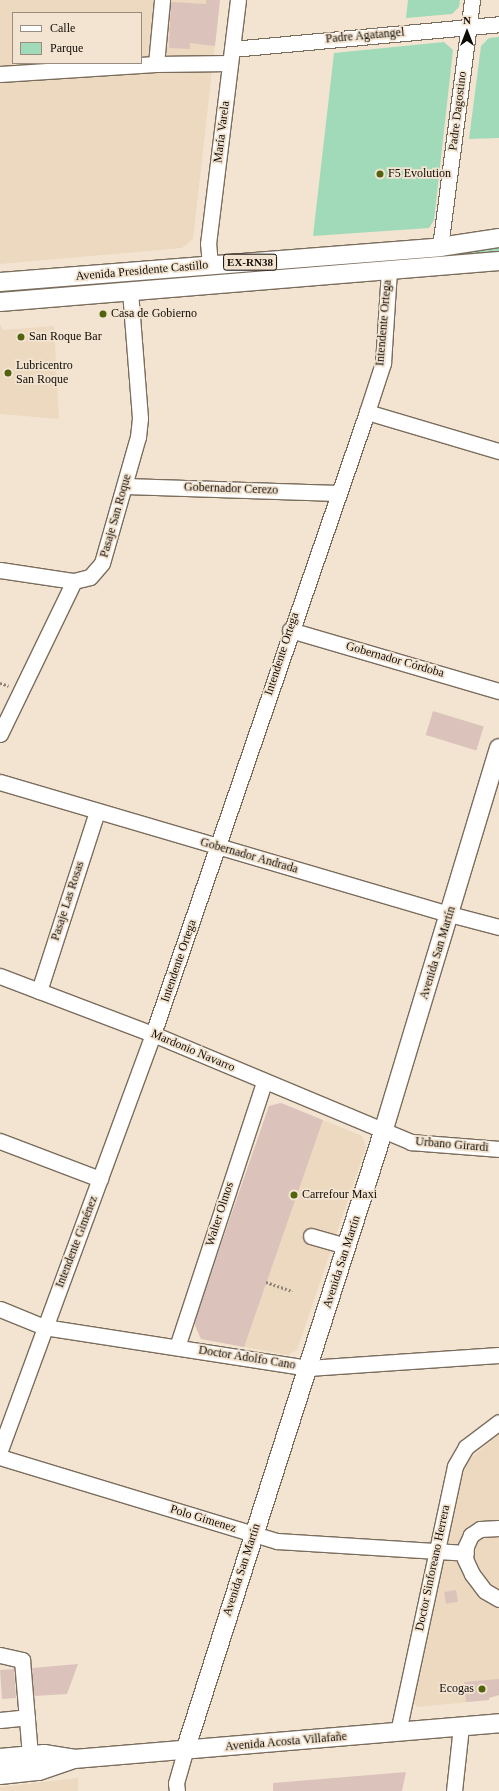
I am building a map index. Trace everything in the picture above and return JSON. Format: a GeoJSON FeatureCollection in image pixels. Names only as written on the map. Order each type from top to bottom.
{"type":"FeatureCollection","features":[{"type":"Feature","properties":{"kind":"main road","name":"Avenida Presidente Castillo"},"geometry":{"type":"LineString","coordinates":[[0,282],[440,247],[499,238]]}},
{"type":"Feature","properties":{"kind":"main road","name":"Avenida Presidente Castillo"},"geometry":{"type":"LineString","coordinates":[[0,302],[499,261]]}},
{"type":"Feature","properties":{"kind":"main road","name":"Avenida San Martín"},"geometry":{"type":"LineString","coordinates":[[185,1751],[253,1534],[308,1368],[383,1132],[499,748]]}},
{"type":"Feature","properties":{"kind":"main road","name":"Avenida Acosta Villafañe"},"geometry":{"type":"LineString","coordinates":[[0,1758],[44,1754],[74,1759],[185,1751],[499,1723]]}},
{"type":"Feature","properties":{"kind":"main road","name":"Avenida Acosta Villafañe"},"geometry":{"type":"LineString","coordinates":[[0,1775],[39,1771],[74,1759]]}},
{"type":"Feature","properties":{"kind":"street"},"geometry":{"type":"LineString","coordinates":[[156,64],[162,0]]}},
{"type":"Feature","properties":{"kind":"street","name":"María Varela"},"geometry":{"type":"LineString","coordinates":[[210,265],[208,244],[238,0]]}},
{"type":"Feature","properties":{"kind":"street","name":"Padre Dagostino"},"geometry":{"type":"LineString","coordinates":[[440,247],[472,0]]}},
{"type":"Feature","properties":{"kind":"street","name":"Padre Agatangel"},"geometry":{"type":"LineString","coordinates":[[0,74],[156,64],[469,26],[499,24]]}},
{"type":"Feature","properties":{"kind":"street","name":"Intendente Ortega"},"geometry":{"type":"LineString","coordinates":[[153,1034],[219,847],[290,630],[367,412],[383,362],[389,270]]}},
{"type":"Feature","properties":{"kind":"street","name":"Pasaje San Roque"},"geometry":{"type":"LineString","coordinates":[[74,581],[90,577],[102,563],[138,437],[140,418],[130,291]]}},
{"type":"Feature","properties":{"kind":"street"},"geometry":{"type":"LineString","coordinates":[[367,412],[499,451]]}},
{"type":"Feature","properties":{"kind":"street","name":"Gobernador Cerezo"},"geometry":{"type":"LineString","coordinates":[[125,486],[338,493]]}},
{"type":"Feature","properties":{"kind":"street"},"geometry":{"type":"LineString","coordinates":[[0,570],[74,581],[0,734]]}},
{"type":"Feature","properties":{"kind":"street","name":"Gobernador Córdoba"},"geometry":{"type":"LineString","coordinates":[[290,630],[499,691]]}},
{"type":"Feature","properties":{"kind":"street","name":"Gobernador Andrada"},"geometry":{"type":"LineString","coordinates":[[0,782],[449,914],[499,926]]}},
{"type":"Feature","properties":{"kind":"street","name":"Pasaje Las Rosas"},"geometry":{"type":"LineString","coordinates":[[39,991],[97,811]]}},
{"type":"Feature","properties":{"kind":"street","name":"Mardonio Navarro"},"geometry":{"type":"LineString","coordinates":[[0,976],[153,1034],[383,1132]]}},
{"type":"Feature","properties":{"kind":"street","name":"Intendente Giménez"},"geometry":{"type":"LineString","coordinates":[[0,1450],[153,1034]]}},
{"type":"Feature","properties":{"kind":"street","name":"Walter Olmos"},"geometry":{"type":"LineString","coordinates":[[177,1347],[264,1082]]}},
{"type":"Feature","properties":{"kind":"street","name":"Urbano Girardi"},"geometry":{"type":"LineString","coordinates":[[383,1132],[411,1142],[499,1149]]}},
{"type":"Feature","properties":{"kind":"street"},"geometry":{"type":"LineString","coordinates":[[0,1141],[100,1179]]}},
{"type":"Feature","properties":{"kind":"street"},"geometry":{"type":"LineString","coordinates":[[311,1236],[347,1246]]}},
{"type":"Feature","properties":{"kind":"street","name":"Doctor Adolfo Cano"},"geometry":{"type":"LineString","coordinates":[[0,1309],[44,1327],[308,1368],[499,1355]]}},
{"type":"Feature","properties":{"kind":"street","name":"Doctor Sinforeano Herrera"},"geometry":{"type":"LineString","coordinates":[[398,1732],[455,1466],[466,1447],[499,1422]]}},
{"type":"Feature","properties":{"kind":"street","name":"Polo Gimenez"},"geometry":{"type":"LineString","coordinates":[[0,1458],[277,1541],[466,1553]]}},
{"type":"Feature","properties":{"kind":"street"},"geometry":{"type":"LineString","coordinates":[[499,1528],[480,1529],[471,1535],[466,1546],[466,1553],[472,1574],[485,1591],[499,1599]]}},
{"type":"Feature","properties":{"kind":"street"},"geometry":{"type":"LineString","coordinates":[[0,1655],[22,1660],[30,1755]]}},
{"type":"Feature","properties":{"kind":"street"},"geometry":{"type":"LineString","coordinates":[[0,1720],[27,1717]]}},
{"type":"Feature","properties":{"kind":"street"},"geometry":{"type":"LineString","coordinates":[[454,1791],[461,1727]]}},
{"type":"Feature","properties":{"kind":"street"},"geometry":{"type":"LineString","coordinates":[[177,1791],[176,1783],[185,1751]]}},
{"type":"Feature","properties":{"kind":"path"},"geometry":{"type":"LineString","coordinates":[[266,1282],[292,1291]]}},
{"type":"Feature","properties":{"kind":"shaded area"},"geometry":{"type":"Polygon","coordinates":[[[0,0],[220,0],[193,239],[182,248],[0,264],[0,0]]]}},
{"type":"Feature","properties":{"kind":"shaded area"},"geometry":{"type":"Polygon","coordinates":[[[0,324],[3,330],[54,326],[59,419],[0,414],[0,324]]]}},
{"type":"Feature","properties":{"kind":"shaded area","name":"Carrefour Maxi"},"geometry":{"type":"Polygon","coordinates":[[[281,1103],[362,1136],[366,1147],[297,1350],[288,1355],[201,1339],[194,1323],[269,1106],[281,1103]]]}},
{"type":"Feature","properties":{"kind":"shaded area","name":"Ecogas"},"geometry":{"type":"Polygon","coordinates":[[[499,1434],[499,1695],[489,1698],[489,1700],[417,1707],[411,1699],[463,1465],[499,1434]]]}},
{"type":"Feature","properties":{"kind":"shaded area"},"geometry":{"type":"Polygon","coordinates":[[[78,1778],[78,1791],[0,1791],[0,1787],[78,1778]]]}},
{"type":"Feature","properties":{"kind":"green space"},"geometry":{"type":"Polygon","coordinates":[[[408,0],[460,0],[459,7],[452,14],[406,18],[408,0]]]}},
{"type":"Feature","properties":{"kind":"green space","name":"F5 Evolution"},"geometry":{"type":"Polygon","coordinates":[[[499,37],[499,138],[469,139],[481,46],[489,38],[499,37]]]}},
{"type":"Feature","properties":{"kind":"green space","name":"F5 Evolution"},"geometry":{"type":"Polygon","coordinates":[[[444,42],[453,50],[434,220],[429,228],[313,236],[334,53],[444,42]]]}},
{"type":"Feature","properties":{"kind":"green space"},"geometry":{"type":"Polygon","coordinates":[[[499,245],[499,251],[482,254],[0,295],[0,290],[499,245]]]}},
{"type":"Feature","properties":{"kind":"building"},"geometry":{"type":"Polygon","coordinates":[[[206,0],[220,0],[215,46],[190,43],[190,49],[169,48],[171,2],[206,4],[206,0]]]}},
{"type":"Feature","properties":{"kind":"building"},"geometry":{"type":"Polygon","coordinates":[[[433,711],[484,726],[476,750],[426,735],[433,711]]]}},
{"type":"Feature","properties":{"kind":"building"},"geometry":{"type":"Polygon","coordinates":[[[281,1103],[323,1120],[244,1347],[201,1339],[194,1323],[199,1308],[269,1106],[281,1103]]]}},
{"type":"Feature","properties":{"kind":"building"},"geometry":{"type":"Polygon","coordinates":[[[456,1590],[458,1602],[446,1604],[444,1592],[456,1590]]]}},
{"type":"Feature","properties":{"kind":"building"},"geometry":{"type":"Polygon","coordinates":[[[78,1664],[67,1694],[34,1696],[32,1668],[78,1664]]]}},
{"type":"Feature","properties":{"kind":"building"},"geometry":{"type":"Polygon","coordinates":[[[14,1669],[16,1698],[2,1699],[0,1670],[14,1669]]]}},
{"type":"Feature","properties":{"kind":"building","name":"Ecogas"},"geometry":{"type":"Polygon","coordinates":[[[499,1679],[499,1695],[489,1698],[489,1700],[466,1702],[464,1682],[499,1679]]]}},
{"type":"Feature","properties":{"kind":"building"},"geometry":{"type":"Polygon","coordinates":[[[406,1772],[402,1791],[273,1791],[273,1783],[406,1772]]]}},
{"type":"Feature","properties":{"kind":"place","name":"F5 Evolution"},"geometry":{"type":"Point","coordinates":[380,174]}},
{"type":"Feature","properties":{"kind":"place","name":"Casa de Gobierno"},"geometry":{"type":"Point","coordinates":[103,314]}},
{"type":"Feature","properties":{"kind":"place","name":"San Roque Bar"},"geometry":{"type":"Point","coordinates":[21,337]}},
{"type":"Feature","properties":{"kind":"place","name":"Lubricentro San Roque"},"geometry":{"type":"Point","coordinates":[8,373]}},
{"type":"Feature","properties":{"kind":"place","name":"Carrefour Maxi"},"geometry":{"type":"Point","coordinates":[294,1195]}},
{"type":"Feature","properties":{"kind":"place","name":"Ecogas"},"geometry":{"type":"Point","coordinates":[482,1689]}}]}
